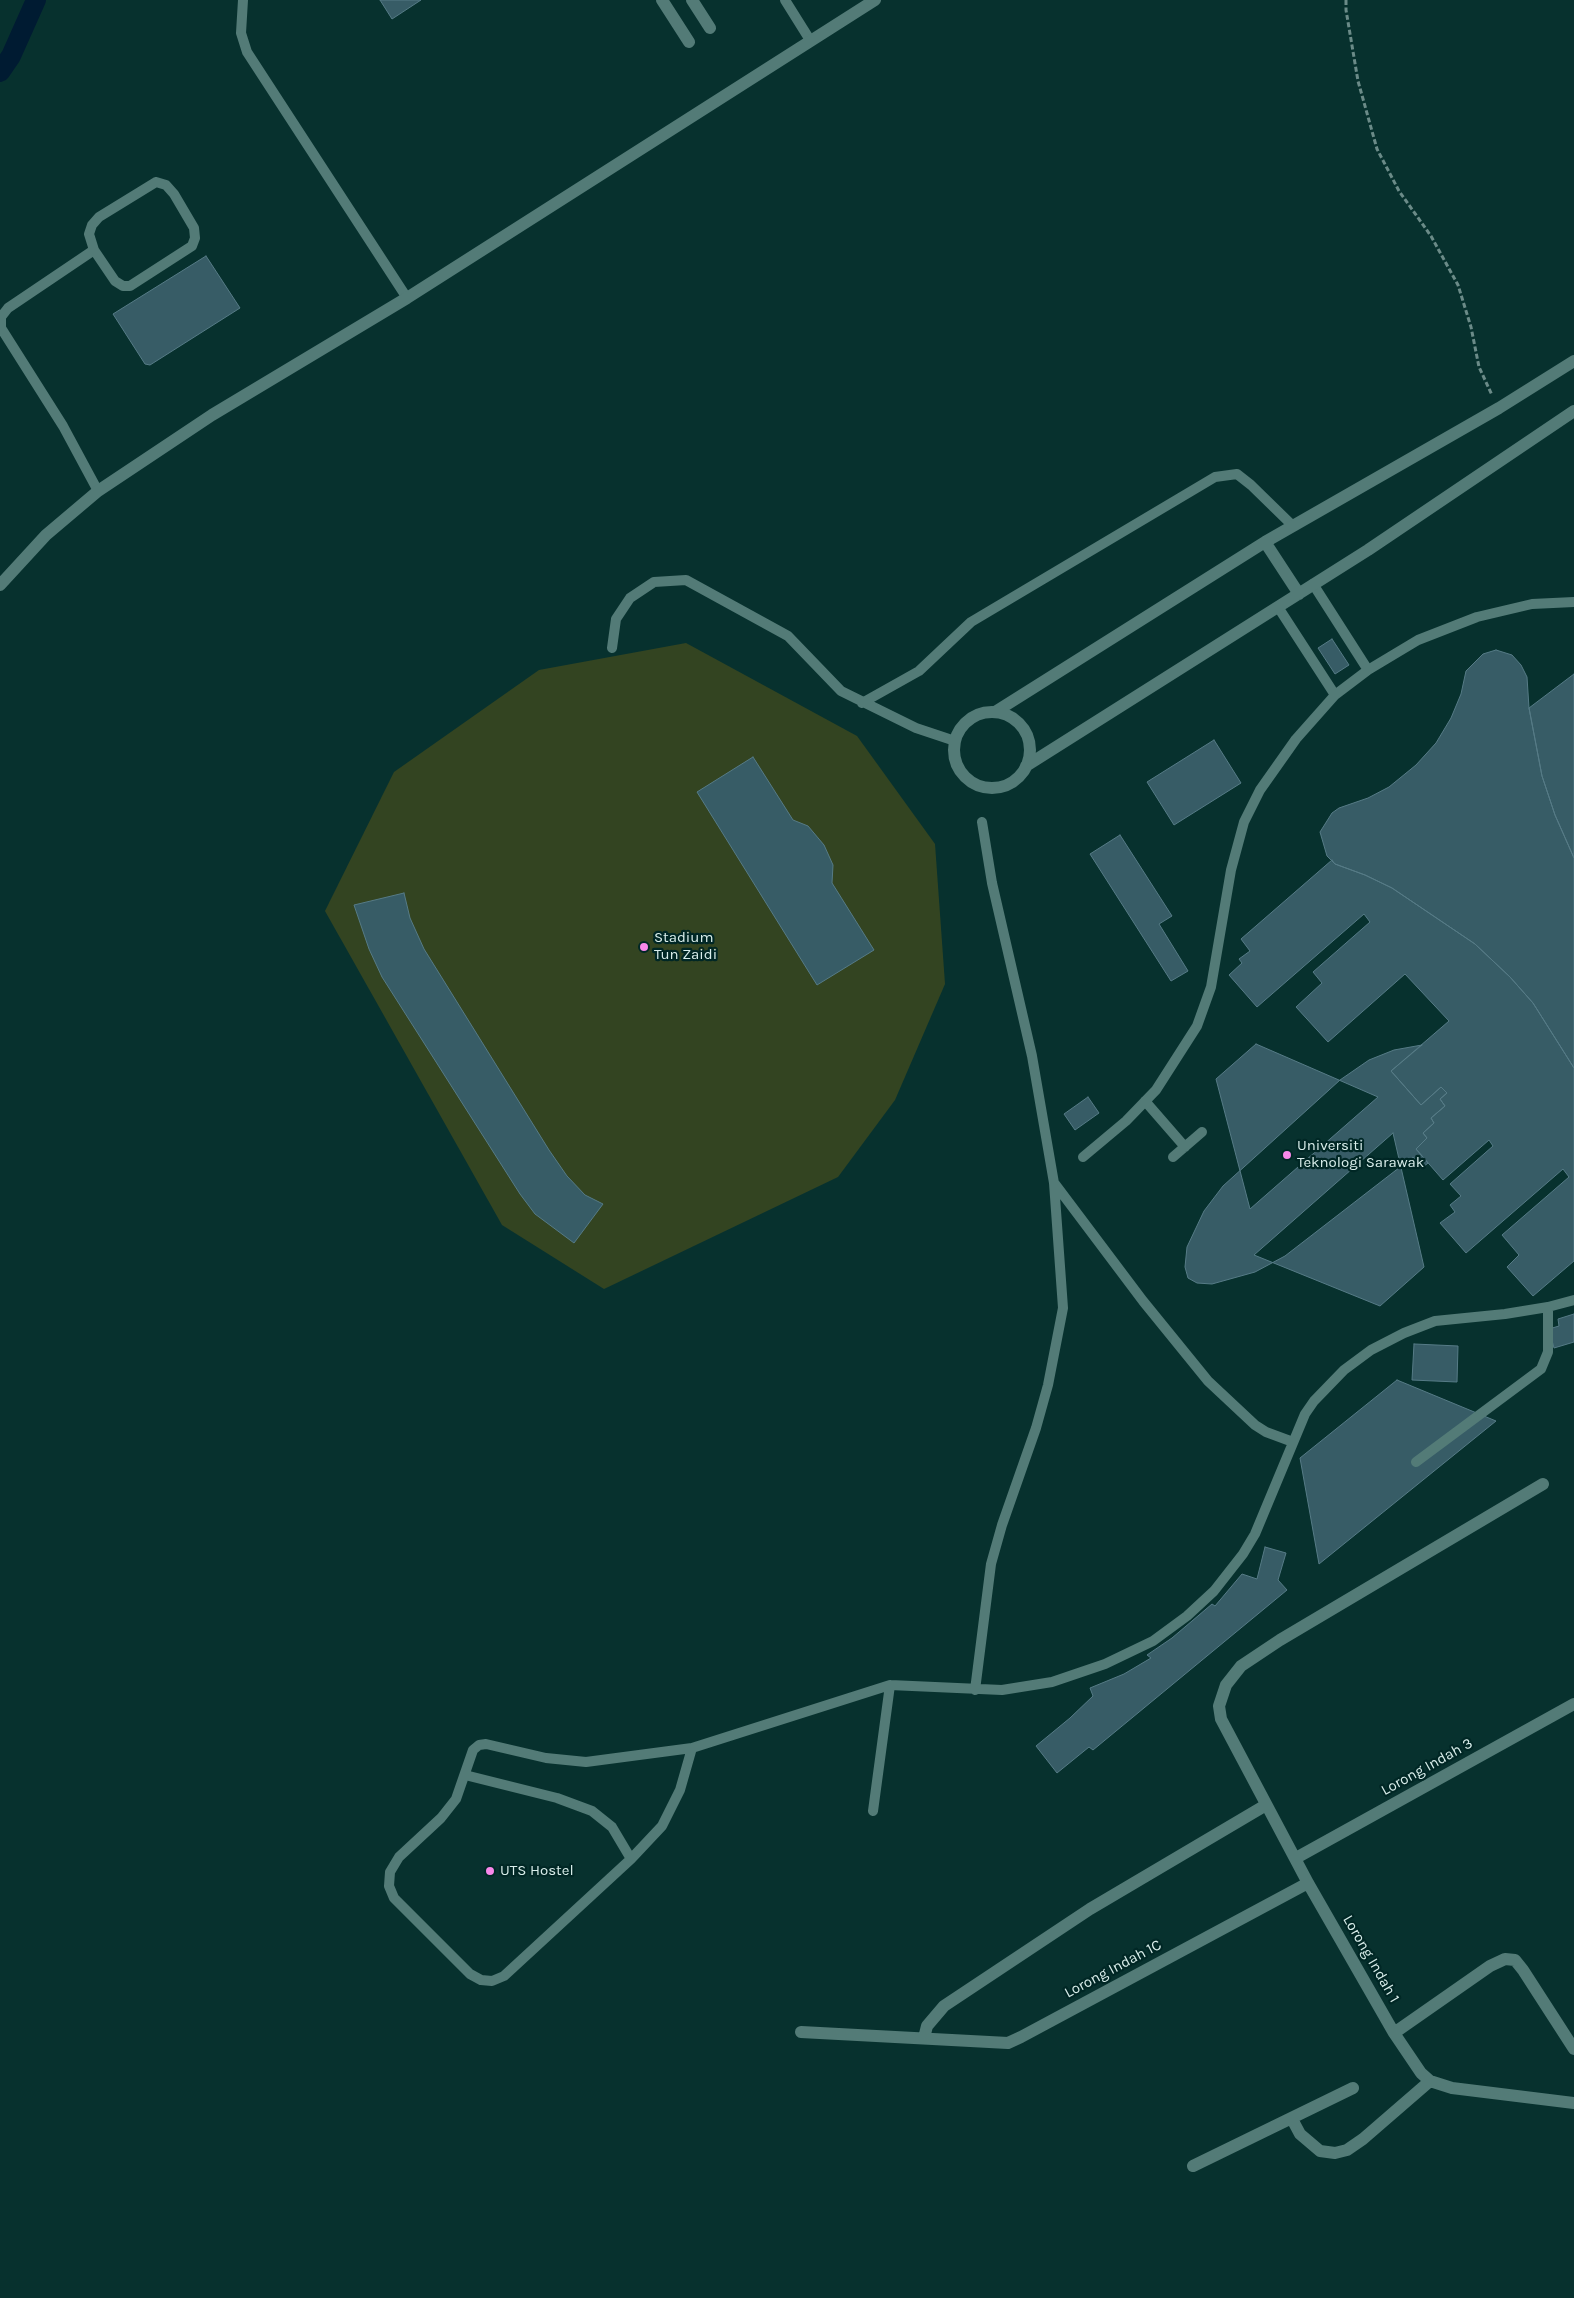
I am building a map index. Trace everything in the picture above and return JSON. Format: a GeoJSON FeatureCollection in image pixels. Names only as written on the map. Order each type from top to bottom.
{"type":"FeatureCollection","features":[{"type":"Feature","properties":{"kind":"street"},"geometry":{"type":"LineString","coordinates":[[662,0],[689,42]]}},
{"type":"Feature","properties":{"kind":"street"},"geometry":{"type":"LineString","coordinates":[[692,0],[710,28]]}},
{"type":"Feature","properties":{"kind":"street"},"geometry":{"type":"LineString","coordinates":[[0,585],[46,535],[98,491],[212,415],[407,298],[875,0]]}},
{"type":"Feature","properties":{"kind":"street"},"geometry":{"type":"LineString","coordinates":[[995,712],[1265,542],[1499,408],[1574,361]]}},
{"type":"Feature","properties":{"kind":"street"},"geometry":{"type":"LineString","coordinates":[[1026,766],[1298,594],[1574,411]]}},
{"type":"Feature","properties":{"kind":"street"},"geometry":{"type":"LineString","coordinates":[[1265,542],[1298,594]]}},
{"type":"Feature","properties":{"kind":"street"},"geometry":{"type":"LineString","coordinates":[[995,712],[1007,715],[1017,721],[1025,731],[1029,742],[1030,754],[1020,776],[998,788],[986,788],[974,784],[959,770],[955,761],[955,741],[959,731],[966,723],[979,714],[995,712]]}},
{"type":"Feature","properties":{"kind":"street","name":"Lorong Indah 1"},"geometry":{"type":"LineString","coordinates":[[1430,2081],[1421,2073],[1394,2033],[1266,1806],[1221,1719],[1220,1701],[1226,1685],[1241,1666],[1280,1640],[1543,1484]]}},
{"type":"Feature","properties":{"kind":"street","name":"Lorong Indah 3"},"geometry":{"type":"LineString","coordinates":[[1296,1858],[1574,1704]]}},
{"type":"Feature","properties":{"kind":"street"},"geometry":{"type":"LineString","coordinates":[[924,2038],[927,2026],[944,2006],[1090,1909],[1266,1806]]}},
{"type":"Feature","properties":{"kind":"street","name":"Lorong Indah 1C"},"geometry":{"type":"LineString","coordinates":[[801,2032],[1008,2043],[1022,2038],[1308,1882]]}},
{"type":"Feature","properties":{"kind":"street"},"geometry":{"type":"LineString","coordinates":[[1394,2033],[1490,1966],[1504,1959],[1515,1960],[1574,2050]]}},
{"type":"Feature","properties":{"kind":"street"},"geometry":{"type":"LineString","coordinates":[[1292,2119],[1300,2134],[1320,2151],[1335,2153],[1347,2150],[1377,2128],[1430,2081],[1452,2088],[1574,2103]]}},
{"type":"Feature","properties":{"kind":"street"},"geometry":{"type":"LineString","coordinates":[[1193,2166],[1353,2088]]}},
{"type":"Feature","properties":{"kind":"lane"},"geometry":{"type":"LineString","coordinates":[[243,0],[241,33],[247,52],[407,298]]}},
{"type":"Feature","properties":{"kind":"lane"},"geometry":{"type":"LineString","coordinates":[[785,0],[810,40]]}},
{"type":"Feature","properties":{"kind":"lane"},"geometry":{"type":"LineString","coordinates":[[156,182],[166,186],[174,194],[194,228],[195,238],[192,246],[130,286],[123,286],[115,281],[94,250],[88,234],[95,221],[156,182]]}},
{"type":"Feature","properties":{"kind":"lane"},"geometry":{"type":"LineString","coordinates":[[94,250],[8,308],[1,317],[1,328],[63,426],[98,491]]}},
{"type":"Feature","properties":{"kind":"lane"},"geometry":{"type":"LineString","coordinates":[[862,703],[919,671],[971,622],[1215,477],[1237,474],[1251,484],[1293,526]]}},
{"type":"Feature","properties":{"kind":"lane"},"geometry":{"type":"LineString","coordinates":[[612,648],[616,619],[630,598],[654,582],[686,580],[788,636],[841,691],[916,728],[955,741]]}},
{"type":"Feature","properties":{"kind":"lane"},"geometry":{"type":"LineString","coordinates":[[1313,584],[1368,670]]}},
{"type":"Feature","properties":{"kind":"lane"},"geometry":{"type":"LineString","coordinates":[[1083,1157],[1145,1101],[1167,1075],[1197,1026],[1211,987],[1230,870],[1244,822],[1260,790],[1296,739],[1335,695],[1368,670],[1418,640],[1477,616],[1532,604],[1574,602]]}},
{"type":"Feature","properties":{"kind":"lane"},"geometry":{"type":"LineString","coordinates":[[1278,606],[1335,695]]}},
{"type":"Feature","properties":{"kind":"lane"},"geometry":{"type":"LineString","coordinates":[[975,1690],[992,1564],[1002,1525],[1036,1428],[1048,1385],[1063,1308],[1054,1183],[1032,1056],[992,883],[982,822]]}},
{"type":"Feature","properties":{"kind":"lane"},"geometry":{"type":"LineString","coordinates":[[1145,1101],[1185,1147]]}},
{"type":"Feature","properties":{"kind":"lane"},"geometry":{"type":"LineString","coordinates":[[1173,1158],[1202,1132]]}},
{"type":"Feature","properties":{"kind":"lane"},"geometry":{"type":"LineString","coordinates":[[1054,1183],[1143,1301],[1208,1381],[1255,1426],[1293,1442]]}},
{"type":"Feature","properties":{"kind":"lane"},"geometry":{"type":"LineString","coordinates":[[692,1748],[680,1790],[662,1826],[631,1859],[504,1976],[492,1981],[481,1980],[470,1974],[394,1898],[389,1886],[390,1872],[399,1857],[441,1818],[456,1799],[473,1750],[479,1745],[486,1744],[546,1758],[586,1762],[692,1748],[890,1686],[909,1685],[975,1690],[1024,1688],[1071,1677],[1105,1664],[1153,1641],[1187,1616],[1214,1591],[1243,1554],[1255,1534],[1293,1442],[1314,1401],[1344,1370],[1371,1350],[1404,1333],[1435,1321],[1505,1314],[1548,1307],[1574,1300]]}},
{"type":"Feature","properties":{"kind":"lane"},"geometry":{"type":"LineString","coordinates":[[1416,1462],[1541,1369],[1548,1352],[1548,1307]]}},
{"type":"Feature","properties":{"kind":"lane"},"geometry":{"type":"LineString","coordinates":[[873,1811],[890,1686]]}},
{"type":"Feature","properties":{"kind":"lane"},"geometry":{"type":"LineString","coordinates":[[465,1775],[557,1798],[592,1811],[612,1827],[631,1859]]}},
{"type":"Feature","properties":{"kind":"path"},"geometry":{"type":"LineString","coordinates":[[1346,0],[1358,81],[1377,150],[1400,191],[1431,236],[1458,285],[1471,327],[1479,367],[1499,408]]}},
{"type":"Feature","properties":{"kind":"green space","name":"Stadium Tun Zaidi"},"geometry":{"type":"Polygon","coordinates":[[[686,643],[857,736],[935,844],[945,984],[895,1100],[838,1177],[604,1289],[502,1225],[325,911],[394,772],[539,670],[686,643]]]}},
{"type":"Feature","properties":{"kind":"building"},"geometry":{"type":"Polygon","coordinates":[[[380,0],[421,0],[392,19],[380,0]]]}},
{"type":"Feature","properties":{"kind":"building"},"geometry":{"type":"Polygon","coordinates":[[[206,256],[240,308],[150,365],[145,364],[113,314],[206,256]]]}},
{"type":"Feature","properties":{"kind":"building"},"geometry":{"type":"Polygon","coordinates":[[[1332,639],[1349,665],[1335,674],[1318,648],[1332,639]]]}},
{"type":"Feature","properties":{"kind":"building"},"geometry":{"type":"Polygon","coordinates":[[[1496,650],[1512,655],[1521,665],[1527,677],[1529,708],[1542,776],[1555,815],[1574,858],[1574,1068],[1533,1003],[1510,977],[1475,944],[1392,888],[1365,875],[1335,864],[1327,856],[1320,832],[1332,813],[1339,808],[1368,798],[1389,787],[1416,765],[1436,743],[1451,718],[1461,694],[1466,671],[1483,654],[1496,650]]]}},
{"type":"Feature","properties":{"kind":"building"},"geometry":{"type":"Polygon","coordinates":[[[1574,674],[1574,858],[1555,815],[1542,776],[1529,708],[1574,674]]]}},
{"type":"Feature","properties":{"kind":"building"},"geometry":{"type":"Polygon","coordinates":[[[1214,740],[1241,783],[1174,825],[1147,782],[1214,740]]]}},
{"type":"Feature","properties":{"kind":"building"},"geometry":{"type":"Polygon","coordinates":[[[753,757],[793,820],[808,826],[824,845],[833,865],[832,883],[874,950],[817,985],[697,792],[753,757]]]}},
{"type":"Feature","properties":{"kind":"building"},"geometry":{"type":"Polygon","coordinates":[[[1120,835],[1172,916],[1159,924],[1188,971],[1171,981],[1090,854],[1120,835]]]}},
{"type":"Feature","properties":{"kind":"building"},"geometry":{"type":"Polygon","coordinates":[[[1332,860],[1335,864],[1365,875],[1392,888],[1475,944],[1510,977],[1533,1003],[1574,1068],[1574,1261],[1533,1296],[1507,1267],[1519,1255],[1502,1235],[1569,1177],[1563,1169],[1466,1253],[1440,1223],[1455,1212],[1450,1205],[1461,1196],[1450,1184],[1493,1146],[1489,1140],[1443,1180],[1416,1149],[1427,1138],[1423,1133],[1434,1123],[1431,1118],[1445,1106],[1440,1099],[1447,1093],[1441,1087],[1421,1105],[1391,1071],[1449,1021],[1405,974],[1328,1042],[1296,1007],[1322,983],[1313,972],[1370,922],[1364,914],[1257,1007],[1229,975],[1242,963],[1239,959],[1250,951],[1241,939],[1332,860]]]}},
{"type":"Feature","properties":{"kind":"building"},"geometry":{"type":"Polygon","coordinates":[[[404,893],[410,918],[424,949],[549,1150],[567,1176],[585,1195],[603,1204],[574,1243],[535,1214],[520,1194],[382,977],[369,949],[354,905],[404,893]]]}},
{"type":"Feature","properties":{"kind":"building"},"geometry":{"type":"Polygon","coordinates":[[[1256,1044],[1378,1097],[1250,1209],[1216,1079],[1256,1044]]]}},
{"type":"Feature","properties":{"kind":"building"},"geometry":{"type":"Polygon","coordinates":[[[1422,1045],[1391,1071],[1421,1105],[1441,1087],[1447,1093],[1440,1099],[1445,1106],[1431,1118],[1434,1123],[1423,1133],[1427,1138],[1416,1149],[1428,1163],[1422,1168],[1413,1157],[1285,1256],[1255,1272],[1212,1284],[1197,1283],[1188,1278],[1185,1267],[1187,1247],[1204,1211],[1223,1186],[1340,1080],[1369,1060],[1394,1050],[1422,1045]]]}},
{"type":"Feature","properties":{"kind":"building"},"geometry":{"type":"Polygon","coordinates":[[[1088,1097],[1099,1113],[1075,1130],[1064,1114],[1088,1097]]]}},
{"type":"Feature","properties":{"kind":"building"},"geometry":{"type":"Polygon","coordinates":[[[1393,1133],[1424,1267],[1380,1306],[1254,1255],[1393,1133]]]}},
{"type":"Feature","properties":{"kind":"building"},"geometry":{"type":"Polygon","coordinates":[[[1574,1314],[1574,1342],[1554,1348],[1549,1329],[1559,1326],[1558,1319],[1574,1314]]]}},
{"type":"Feature","properties":{"kind":"building"},"geometry":{"type":"Polygon","coordinates":[[[1414,1344],[1458,1346],[1457,1382],[1412,1380],[1414,1344]]]}},
{"type":"Feature","properties":{"kind":"building"},"geometry":{"type":"Polygon","coordinates":[[[1397,1380],[1496,1421],[1319,1564],[1300,1458],[1397,1380]]]}},
{"type":"Feature","properties":{"kind":"building"},"geometry":{"type":"Polygon","coordinates":[[[1265,1547],[1286,1553],[1278,1580],[1287,1590],[1093,1750],[1089,1747],[1057,1773],[1036,1746],[1093,1696],[1090,1688],[1124,1674],[1151,1658],[1147,1655],[1172,1638],[1212,1604],[1215,1606],[1242,1574],[1257,1579],[1265,1547]]]}},
{"type":"Feature","properties":{"kind":"waterway"},"geometry":{"type":"LineString","coordinates":[[0,72],[11,56],[36,0]]}},
{"type":"Feature","properties":{"kind":"place","name":"Stadium Tun Zaidi"},"geometry":{"type":"Point","coordinates":[644,947]}},
{"type":"Feature","properties":{"kind":"place","name":"Universiti Teknologi Sarawak"},"geometry":{"type":"Point","coordinates":[1287,1155]}},
{"type":"Feature","properties":{"kind":"place","name":"UTS Hostel"},"geometry":{"type":"Point","coordinates":[490,1871]}}]}
